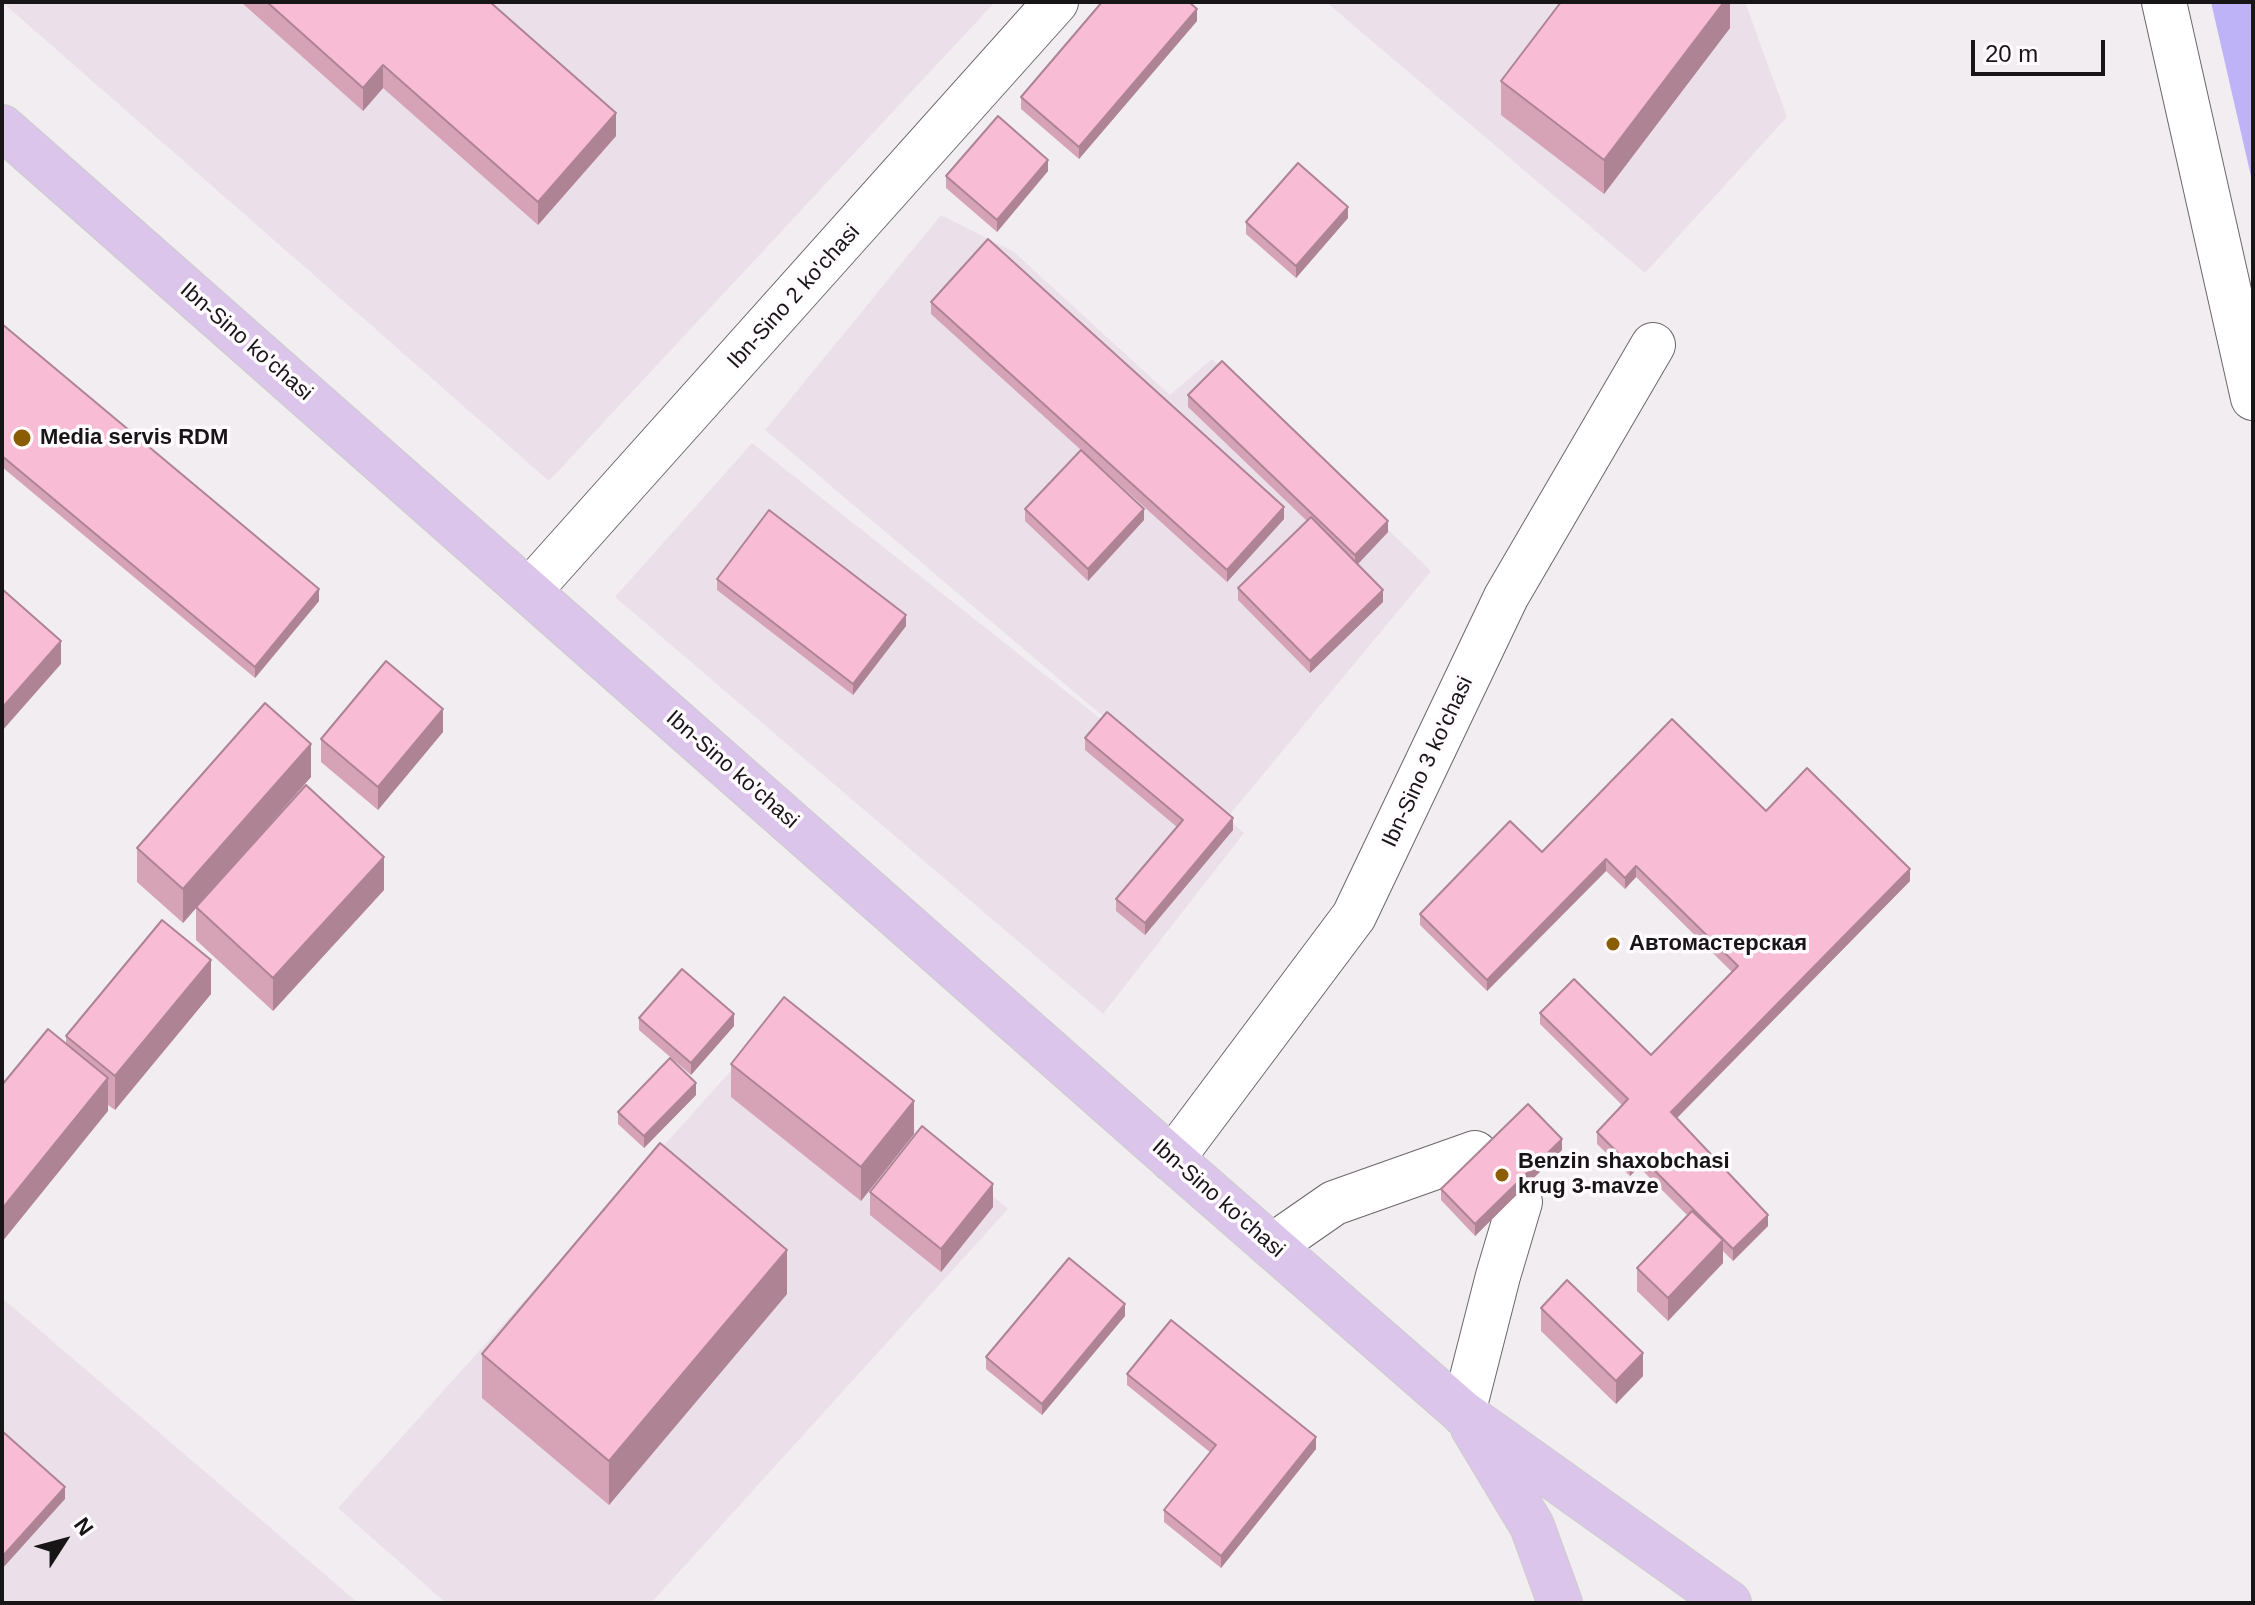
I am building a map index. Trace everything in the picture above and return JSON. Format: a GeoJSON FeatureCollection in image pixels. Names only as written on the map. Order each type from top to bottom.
{"type":"FeatureCollection","features":[{"type":"Feature","properties":{"kind":"main road","name":"Ibn-Sino ko'chasi"},"geometry":{"type":"LineString","coordinates":[[2,127],[1463,1413]]}},
{"type":"Feature","properties":{"kind":"main road"},"geometry":{"type":"LineString","coordinates":[[1463,1413],[1532,1526],[1560,1603]]}},
{"type":"Feature","properties":{"kind":"main road"},"geometry":{"type":"LineString","coordinates":[[1463,1413],[1729,1603]]}},
{"type":"Feature","properties":{"kind":"street","name":"Ibn-Sino 2 ko'chasi"},"geometry":{"type":"LineString","coordinates":[[529,591],[1056,2]]}},
{"type":"Feature","properties":{"kind":"street"},"geometry":{"type":"LineString","coordinates":[[2164,2],[2253,398]]}},
{"type":"Feature","properties":{"kind":"street","name":"Ibn-Sino 3 ko'chasi"},"geometry":{"type":"LineString","coordinates":[[1172,1159],[1354,916],[1506,597],[1653,345]]}},
{"type":"Feature","properties":{"kind":"street"},"geometry":{"type":"LineString","coordinates":[[1272,1246],[1334,1203],[1475,1153]]}},
{"type":"Feature","properties":{"kind":"street"},"geometry":{"type":"LineString","coordinates":[[1463,1413],[1520,1202]]}},
{"type":"Feature","properties":{"kind":"shaded area"},"geometry":{"type":"Polygon","coordinates":[[[2,2],[995,2],[549,481],[2,2]]]}},
{"type":"Feature","properties":{"kind":"shaded area"},"geometry":{"type":"Polygon","coordinates":[[[1326,2],[1745,2],[1787,117],[1645,273],[1326,2]]]}},
{"type":"Feature","properties":{"kind":"shaded area"},"geometry":{"type":"Polygon","coordinates":[[[2211,2],[2253,2],[2253,185],[2211,2]]]}},
{"type":"Feature","properties":{"kind":"shaded area"},"geometry":{"type":"Polygon","coordinates":[[[941,215],[1014,252],[1170,395],[1212,359],[1431,571],[1227,818],[1244,833],[1103,1014],[615,597],[752,443],[1183,784],[765,430],[941,215]]]}},
{"type":"Feature","properties":{"kind":"shaded area"},"geometry":{"type":"Polygon","coordinates":[[[781,1015],[1008,1209],[651,1603],[446,1603],[338,1508],[781,1015]]]}},
{"type":"Feature","properties":{"kind":"shaded area"},"geometry":{"type":"Polygon","coordinates":[[[2,1298],[358,1603],[2,1603],[2,1298]]]}},
{"type":"Feature","properties":{"kind":"building"},"geometry":{"type":"Polygon","coordinates":[[[267,2],[490,2],[616,113],[538,202],[383,65],[363,88],[267,2]]]}},
{"type":"Feature","properties":{"kind":"building"},"geometry":{"type":"Polygon","coordinates":[[[1102,2],[1189,2],[1197,9],[1079,147],[1021,97],[1102,2]]]}},
{"type":"Feature","properties":{"kind":"building"},"geometry":{"type":"Polygon","coordinates":[[[1561,2],[1724,2],[1604,160],[1501,81],[1561,2]]]}},
{"type":"Feature","properties":{"kind":"building"},"geometry":{"type":"Polygon","coordinates":[[[998,116],[1048,160],[997,220],[946,176],[998,116]]]}},
{"type":"Feature","properties":{"kind":"building"},"geometry":{"type":"Polygon","coordinates":[[[1298,163],[1348,207],[1296,266],[1246,222],[1298,163]]]}},
{"type":"Feature","properties":{"kind":"building"},"geometry":{"type":"Polygon","coordinates":[[[988,239],[1284,507],[1227,570],[931,302],[988,239]]]}},
{"type":"Feature","properties":{"kind":"building"},"geometry":{"type":"Polygon","coordinates":[[[2,324],[319,589],[255,667],[2,456],[2,324]]]}},
{"type":"Feature","properties":{"kind":"building"},"geometry":{"type":"Polygon","coordinates":[[[1222,361],[1388,521],[1355,555],[1188,395],[1222,361]]]}},
{"type":"Feature","properties":{"kind":"building"},"geometry":{"type":"Polygon","coordinates":[[[1081,450],[1144,509],[1088,569],[1025,509],[1081,450]]]}},
{"type":"Feature","properties":{"kind":"building"},"geometry":{"type":"Polygon","coordinates":[[[769,510],[906,615],[853,684],[717,579],[769,510]]]}},
{"type":"Feature","properties":{"kind":"building"},"geometry":{"type":"Polygon","coordinates":[[[1311,517],[1383,590],[1310,661],[1238,588],[1311,517]]]}},
{"type":"Feature","properties":{"kind":"building"},"geometry":{"type":"Polygon","coordinates":[[[2,589],[61,641],[2,708],[2,589]]]}},
{"type":"Feature","properties":{"kind":"building"},"geometry":{"type":"Polygon","coordinates":[[[386,661],[443,709],[378,787],[321,739],[386,661]]]}},
{"type":"Feature","properties":{"kind":"building"},"geometry":{"type":"Polygon","coordinates":[[[265,703],[311,744],[183,889],[137,848],[265,703]]]}},
{"type":"Feature","properties":{"kind":"building"},"geometry":{"type":"Polygon","coordinates":[[[1107,712],[1233,818],[1145,923],[1116,899],[1183,820],[1085,738],[1107,712]]]}},
{"type":"Feature","properties":{"kind":"building"},"geometry":{"type":"Polygon","coordinates":[[[1672,719],[1766,811],[1807,768],[1910,869],[1671,1112],[1768,1215],[1733,1249],[1639,1155],[1630,1165],[1597,1132],[1628,1099],[1540,1013],[1574,979],[1651,1055],[1738,966],[1636,866],[1625,878],[1606,859],[1487,980],[1420,914],[1510,821],[1542,852],[1672,719]]]}},
{"type":"Feature","properties":{"kind":"building"},"geometry":{"type":"Polygon","coordinates":[[[306,785],[384,857],[273,978],[196,907],[306,785]]]}},
{"type":"Feature","properties":{"kind":"building"},"geometry":{"type":"Polygon","coordinates":[[[162,920],[211,960],[115,1076],[66,1036],[162,920]]]}},
{"type":"Feature","properties":{"kind":"building"},"geometry":{"type":"Polygon","coordinates":[[[682,969],[734,1014],[691,1063],[639,1018],[682,969]]]}},
{"type":"Feature","properties":{"kind":"building"},"geometry":{"type":"Polygon","coordinates":[[[784,997],[914,1101],[861,1167],[731,1064],[784,997]]]}},
{"type":"Feature","properties":{"kind":"building"},"geometry":{"type":"Polygon","coordinates":[[[48,1029],[108,1078],[2,1209],[2,1085],[48,1029]]]}},
{"type":"Feature","properties":{"kind":"building"},"geometry":{"type":"Polygon","coordinates":[[[670,1058],[696,1083],[644,1136],[618,1112],[670,1058]]]}},
{"type":"Feature","properties":{"kind":"building","name":"Benzin shaxobchasi krug 3-mavze"},"geometry":{"type":"Polygon","coordinates":[[[1528,1104],[1562,1139],[1475,1224],[1441,1189],[1528,1104]]]}},
{"type":"Feature","properties":{"kind":"building"},"geometry":{"type":"Polygon","coordinates":[[[922,1126],[993,1184],[941,1249],[870,1192],[922,1126]]]}},
{"type":"Feature","properties":{"kind":"building"},"geometry":{"type":"Polygon","coordinates":[[[660,1143],[787,1250],[609,1461],[482,1354],[660,1143]]]}},
{"type":"Feature","properties":{"kind":"building"},"geometry":{"type":"Polygon","coordinates":[[[1692,1211],[1723,1240],[1668,1298],[1637,1268],[1692,1211]]]}},
{"type":"Feature","properties":{"kind":"building"},"geometry":{"type":"Polygon","coordinates":[[[1069,1258],[1125,1304],[1042,1404],[986,1357],[1069,1258]]]}},
{"type":"Feature","properties":{"kind":"building"},"geometry":{"type":"Polygon","coordinates":[[[1567,1280],[1643,1353],[1616,1381],[1541,1308],[1567,1280]]]}},
{"type":"Feature","properties":{"kind":"building"},"geometry":{"type":"Polygon","coordinates":[[[1171,1320],[1316,1437],[1221,1556],[1164,1510],[1216,1445],[1127,1374],[1171,1320]]]}},
{"type":"Feature","properties":{"kind":"building"},"geometry":{"type":"Polygon","coordinates":[[[2,1431],[65,1487],[2,1557],[2,1431]]]}},
{"type":"Feature","properties":{"kind":"place","name":"Media servis RDM"},"geometry":{"type":"Point","coordinates":[22,438]}},
{"type":"Feature","properties":{"kind":"place","name":"Автомастерская"},"geometry":{"type":"Point","coordinates":[1613,944]}},
{"type":"Feature","properties":{"kind":"place","name":"Benzin shaxobchasi krug 3-mavze"},"geometry":{"type":"Point","coordinates":[1502,1175]}}]}
